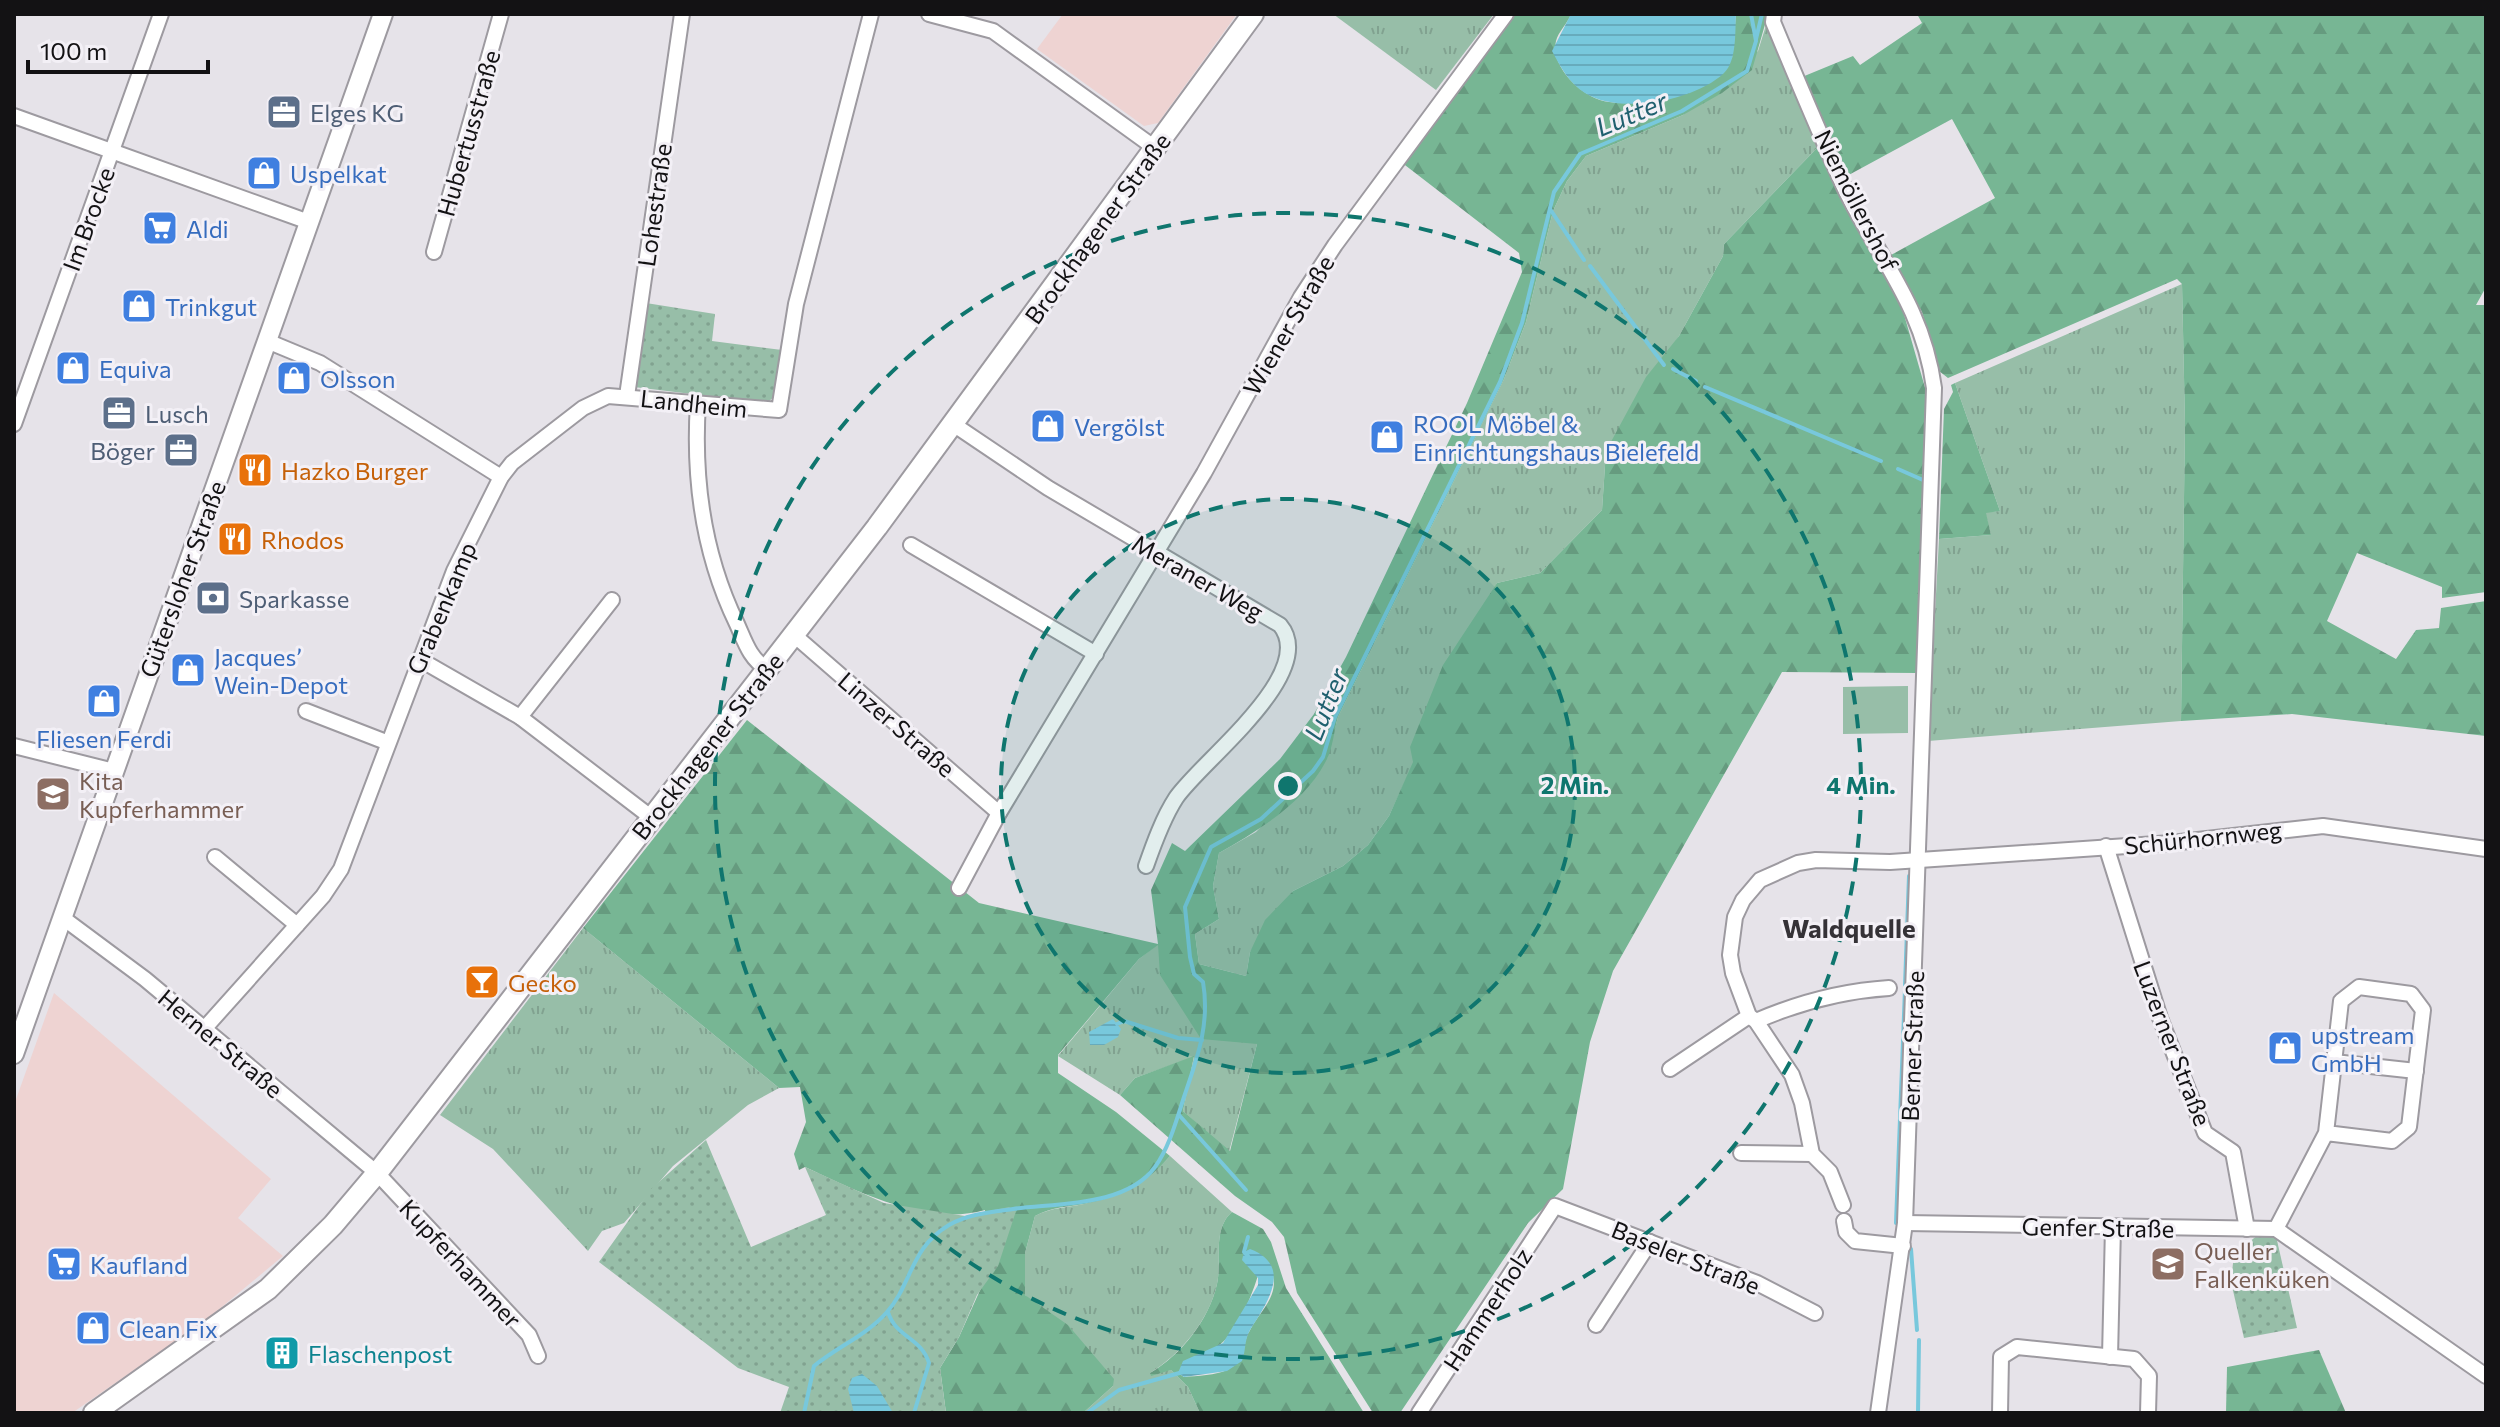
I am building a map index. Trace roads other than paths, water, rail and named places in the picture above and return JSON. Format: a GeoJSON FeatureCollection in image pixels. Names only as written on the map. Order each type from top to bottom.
{"type":"FeatureCollection","features":[{"type":"Feature","properties":{"kind":"main road","name":"Brockhagener Straße"},"geometry":{"type":"LineString","coordinates":[[94,1413],[268,1289],[333,1225],[377,1173],[794,635],[953,424],[1253,14]]}},
{"type":"Feature","properties":{"kind":"street","name":"Im Brocke"},"geometry":{"type":"LineString","coordinates":[[14,424],[161,14]]}},
{"type":"Feature","properties":{"kind":"street","name":"Gütersloher Straße"},"geometry":{"type":"LineString","coordinates":[[14,1054],[383,14]]}},
{"type":"Feature","properties":{"kind":"street","name":"Hubertusstraße"},"geometry":{"type":"LineString","coordinates":[[434,252],[501,14]]}},
{"type":"Feature","properties":{"kind":"street","name":"Lohestraße"},"geometry":{"type":"LineString","coordinates":[[627,396],[682,14]]}},
{"type":"Feature","properties":{"kind":"street","name":"Landheim"},"geometry":{"type":"LineString","coordinates":[[501,477],[512,463],[583,408],[608,396],[772,411],[781,404],[796,304],[871,14]]}},
{"type":"Feature","properties":{"kind":"street"},"geometry":{"type":"LineString","coordinates":[[929,14],[993,31],[1155,148]]}},
{"type":"Feature","properties":{"kind":"street","name":"Wiener Straße"},"geometry":{"type":"LineString","coordinates":[[959,888],[999,813],[1157,554],[1301,297],[1335,245],[1506,14]]}},
{"type":"Feature","properties":{"kind":"street","name":"Niemöllershof"},"geometry":{"type":"LineString","coordinates":[[1774,14],[1779,36],[1845,189],[1906,294],[1924,342],[1934,388]]}},
{"type":"Feature","properties":{"kind":"street"},"geometry":{"type":"LineString","coordinates":[[14,116],[309,222]]}},
{"type":"Feature","properties":{"kind":"street"},"geometry":{"type":"LineString","coordinates":[[267,341],[320,363],[501,477]]}},
{"type":"Feature","properties":{"kind":"street","name":"Berner Straße"},"geometry":{"type":"LineString","coordinates":[[1878,1413],[1905,1223],[1934,388]]}},
{"type":"Feature","properties":{"kind":"street"},"geometry":{"type":"LineString","coordinates":[[698,403],[695,448],[706,537],[728,606],[751,655],[767,669]]}},
{"type":"Feature","properties":{"kind":"street","name":"Meraner Weg"},"geometry":{"type":"LineString","coordinates":[[953,424],[1157,554],[1280,625],[1287,634],[1289,656],[1250,722],[1177,798],[1146,866]]}},
{"type":"Feature","properties":{"kind":"street","name":"Grabenkamp"},"geometry":{"type":"LineString","coordinates":[[204,1029],[297,925],[341,869],[386,742],[454,571],[501,477]]}},
{"type":"Feature","properties":{"kind":"street"},"geometry":{"type":"LineString","coordinates":[[911,545],[1096,654]]}},
{"type":"Feature","properties":{"kind":"street"},"geometry":{"type":"LineString","coordinates":[[520,717],[612,600]]}},
{"type":"Feature","properties":{"kind":"street","name":"Linzer Straße"},"geometry":{"type":"LineString","coordinates":[[794,635],[999,813]]}},
{"type":"Feature","properties":{"kind":"street"},"geometry":{"type":"LineString","coordinates":[[419,659],[520,717],[652,818]]}},
{"type":"Feature","properties":{"kind":"street"},"geometry":{"type":"LineString","coordinates":[[306,711],[386,742]]}},
{"type":"Feature","properties":{"kind":"street"},"geometry":{"type":"LineString","coordinates":[[14,746],[114,771]]}},
{"type":"Feature","properties":{"kind":"street","name":"Schürhornweg"},"geometry":{"type":"LineString","coordinates":[[1812,1154],[1799,1091],[1784,1061],[1753,1018],[1733,973],[1731,937],[1743,900],[1760,880],[1779,870],[1816,860],[1877,862],[2171,843],[2323,826],[2486,849]]}},
{"type":"Feature","properties":{"kind":"street","name":"Luzerner Straße"},"geometry":{"type":"LineString","coordinates":[[2106,846],[2160,1018],[2205,1133],[2233,1152],[2247,1229]]}},
{"type":"Feature","properties":{"kind":"street"},"geometry":{"type":"LineString","coordinates":[[215,857],[297,925]]}},
{"type":"Feature","properties":{"kind":"street","name":"Herner Straße"},"geometry":{"type":"LineString","coordinates":[[63,918],[145,979],[377,1173]]}},
{"type":"Feature","properties":{"kind":"street"},"geometry":{"type":"LineString","coordinates":[[2326,1133],[2392,1141],[2409,1127],[2423,1010],[2411,994],[2359,987],[2341,1001],[2326,1133],[2276,1229],[2486,1376]]}},
{"type":"Feature","properties":{"kind":"street"},"geometry":{"type":"LineString","coordinates":[[1670,1069],[1753,1018],[1833,994],[1889,988]]}},
{"type":"Feature","properties":{"kind":"street"},"geometry":{"type":"LineString","coordinates":[[2334,1062],[2416,1071]]}},
{"type":"Feature","properties":{"kind":"street"},"geometry":{"type":"LineString","coordinates":[[1741,1153],[1812,1154],[1830,1172],[1843,1205]]}},
{"type":"Feature","properties":{"kind":"street","name":"Kupferhammer"},"geometry":{"type":"LineString","coordinates":[[377,1173],[529,1335],[538,1356]]}},
{"type":"Feature","properties":{"kind":"street","name":"Baseler Straße"},"geometry":{"type":"LineString","coordinates":[[1555,1206],[1757,1283],[1815,1313]]}},
{"type":"Feature","properties":{"kind":"street","name":"Hammerholz"},"geometry":{"type":"LineString","coordinates":[[1419,1413],[1555,1206]]}},
{"type":"Feature","properties":{"kind":"street"},"geometry":{"type":"LineString","coordinates":[[1844,1221],[1846,1232],[1855,1241],[1903,1246]]}},
{"type":"Feature","properties":{"kind":"street","name":"Genfer Straße"},"geometry":{"type":"LineString","coordinates":[[1905,1223],[2276,1229]]}},
{"type":"Feature","properties":{"kind":"street"},"geometry":{"type":"LineString","coordinates":[[2110,1357],[2113,1227]]}},
{"type":"Feature","properties":{"kind":"street"},"geometry":{"type":"LineString","coordinates":[[1596,1325],[1650,1242]]}},
{"type":"Feature","properties":{"kind":"street"},"geometry":{"type":"LineString","coordinates":[[2000,1413],[2001,1357],[2017,1347],[2134,1359],[2149,1376],[2148,1413]]}},
{"type":"Feature","properties":{"kind":"water"},"geometry":{"type":"Polygon","coordinates":[[[1571,14],[1736,14],[1731,61],[1724,73],[1711,83],[1676,97],[1636,104],[1600,100],[1574,85],[1552,51],[1571,14]]]}},
{"type":"Feature","properties":{"kind":"water"},"geometry":{"type":"Polygon","coordinates":[[[1113,1019],[1121,1029],[1118,1037],[1104,1045],[1090,1045],[1089,1032],[1113,1019]]]}},
{"type":"Feature","properties":{"kind":"water"},"geometry":{"type":"Polygon","coordinates":[[[1250,1249],[1264,1256],[1274,1276],[1268,1298],[1248,1334],[1242,1361],[1227,1371],[1184,1377],[1178,1373],[1183,1361],[1223,1343],[1258,1285],[1258,1278],[1242,1260],[1244,1252],[1250,1249]]]}},
{"type":"Feature","properties":{"kind":"water"},"geometry":{"type":"Polygon","coordinates":[[[862,1374],[877,1386],[893,1413],[854,1413],[848,1389],[852,1378],[862,1374]]]}},
{"type":"Feature","properties":{"kind":"waterway","name":"Lutter"},"geometry":{"type":"LineString","coordinates":[[804,1413],[814,1366],[887,1312],[919,1255],[936,1234],[964,1218],[988,1212],[1069,1204],[1109,1196],[1127,1190],[1155,1167],[1173,1132],[1202,1039],[1205,997],[1203,982],[1194,974],[1190,957],[1185,907],[1211,847],[1261,819],[1313,771],[1323,757],[1335,717],[1500,382],[1522,323],[1554,192],[1580,154],[1682,111],[1747,71],[1756,41],[1751,14]]}},
{"type":"Feature","properties":{"kind":"waterway"},"geometry":{"type":"LineString","coordinates":[[1756,39],[1762,14]]}},
{"type":"Feature","properties":{"kind":"waterway"},"geometry":{"type":"LineString","coordinates":[[1550,209],[1584,260]]}},
{"type":"Feature","properties":{"kind":"waterway"},"geometry":{"type":"LineString","coordinates":[[1590,266],[1664,365]]}},
{"type":"Feature","properties":{"kind":"waterway"},"geometry":{"type":"LineString","coordinates":[[1673,369],[1696,381]]}},
{"type":"Feature","properties":{"kind":"waterway"},"geometry":{"type":"LineString","coordinates":[[1705,387],[1881,461]]}},
{"type":"Feature","properties":{"kind":"waterway"},"geometry":{"type":"LineString","coordinates":[[1898,469],[1923,480]]}},
{"type":"Feature","properties":{"kind":"waterway"},"geometry":{"type":"LineString","coordinates":[[1905,985],[1909,876]]}},
{"type":"Feature","properties":{"kind":"waterway"},"geometry":{"type":"LineString","coordinates":[[1896,1223],[1905,989]]}},
{"type":"Feature","properties":{"kind":"waterway"},"geometry":{"type":"LineString","coordinates":[[1117,1024],[1124,1021],[1178,1038],[1202,1040]]}},
{"type":"Feature","properties":{"kind":"waterway"},"geometry":{"type":"LineString","coordinates":[[1179,1115],[1246,1190]]}},
{"type":"Feature","properties":{"kind":"waterway"},"geometry":{"type":"LineString","coordinates":[[1248,1237],[1244,1252],[1248,1256]]}},
{"type":"Feature","properties":{"kind":"waterway"},"geometry":{"type":"LineString","coordinates":[[1911,1249],[1917,1330]]}},
{"type":"Feature","properties":{"kind":"waterway"},"geometry":{"type":"LineString","coordinates":[[888,1312],[892,1321],[920,1348],[929,1363],[914,1413]]}},
{"type":"Feature","properties":{"kind":"waterway"},"geometry":{"type":"LineString","coordinates":[[1918,1413],[1919,1340]]}},
{"type":"Feature","properties":{"kind":"waterway"},"geometry":{"type":"LineString","coordinates":[[1087,1413],[1119,1390],[1183,1372]]}},
{"type":"Feature","properties":{"kind":"place","name":"Elges KG"},"geometry":{"type":"Point","coordinates":[284,112]}},
{"type":"Feature","properties":{"kind":"place","name":"Uspelkat"},"geometry":{"type":"Point","coordinates":[264,173]}},
{"type":"Feature","properties":{"kind":"place","name":"Aldi"},"geometry":{"type":"Point","coordinates":[160,228]}},
{"type":"Feature","properties":{"kind":"place","name":"Trinkgut"},"geometry":{"type":"Point","coordinates":[139,306]}},
{"type":"Feature","properties":{"kind":"place","name":"Equiva"},"geometry":{"type":"Point","coordinates":[73,368]}},
{"type":"Feature","properties":{"kind":"place","name":"Olsson"},"geometry":{"type":"Point","coordinates":[294,378]}},
{"type":"Feature","properties":{"kind":"place","name":"Lusch"},"geometry":{"type":"Point","coordinates":[119,413]}},
{"type":"Feature","properties":{"kind":"place","name":"Vergölst"},"geometry":{"type":"Point","coordinates":[1048,426]}},
{"type":"Feature","properties":{"kind":"place","name":"ROOL Möbel & Einrichtungshaus Bielefeld"},"geometry":{"type":"Point","coordinates":[1387,437]}},
{"type":"Feature","properties":{"kind":"place","name":"Böger"},"geometry":{"type":"Point","coordinates":[181,450]}},
{"type":"Feature","properties":{"kind":"place","name":"Hazko Burger"},"geometry":{"type":"Point","coordinates":[255,470]}},
{"type":"Feature","properties":{"kind":"place","name":"Rhodos"},"geometry":{"type":"Point","coordinates":[235,539]}},
{"type":"Feature","properties":{"kind":"place","name":"Sparkasse"},"geometry":{"type":"Point","coordinates":[213,598]}},
{"type":"Feature","properties":{"kind":"place","name":"Jacques’ Wein-Depot"},"geometry":{"type":"Point","coordinates":[188,670]}},
{"type":"Feature","properties":{"kind":"place","name":"Fliesen Ferdi"},"geometry":{"type":"Point","coordinates":[104,701]}},
{"type":"Feature","properties":{"kind":"place","name":"Kita Kupferhammer"},"geometry":{"type":"Point","coordinates":[53,794]}},
{"type":"Feature","properties":{"kind":"place","name":"Gecko"},"geometry":{"type":"Point","coordinates":[482,982]}},
{"type":"Feature","properties":{"kind":"place","name":"upstream GmbH"},"geometry":{"type":"Point","coordinates":[2285,1048]}},
{"type":"Feature","properties":{"kind":"place","name":"Kaufland"},"geometry":{"type":"Point","coordinates":[64,1264]}},
{"type":"Feature","properties":{"kind":"place","name":"Queller Falkenküken"},"geometry":{"type":"Point","coordinates":[2168,1264]}},
{"type":"Feature","properties":{"kind":"place","name":"Clean Fix"},"geometry":{"type":"Point","coordinates":[93,1328]}},
{"type":"Feature","properties":{"kind":"place","name":"Flaschenpost"},"geometry":{"type":"Point","coordinates":[282,1353]}},
{"type":"Feature","properties":{"kind":"district","name":"Waldquelle"},"geometry":{"type":"Point","coordinates":[1849,927]}}]}
